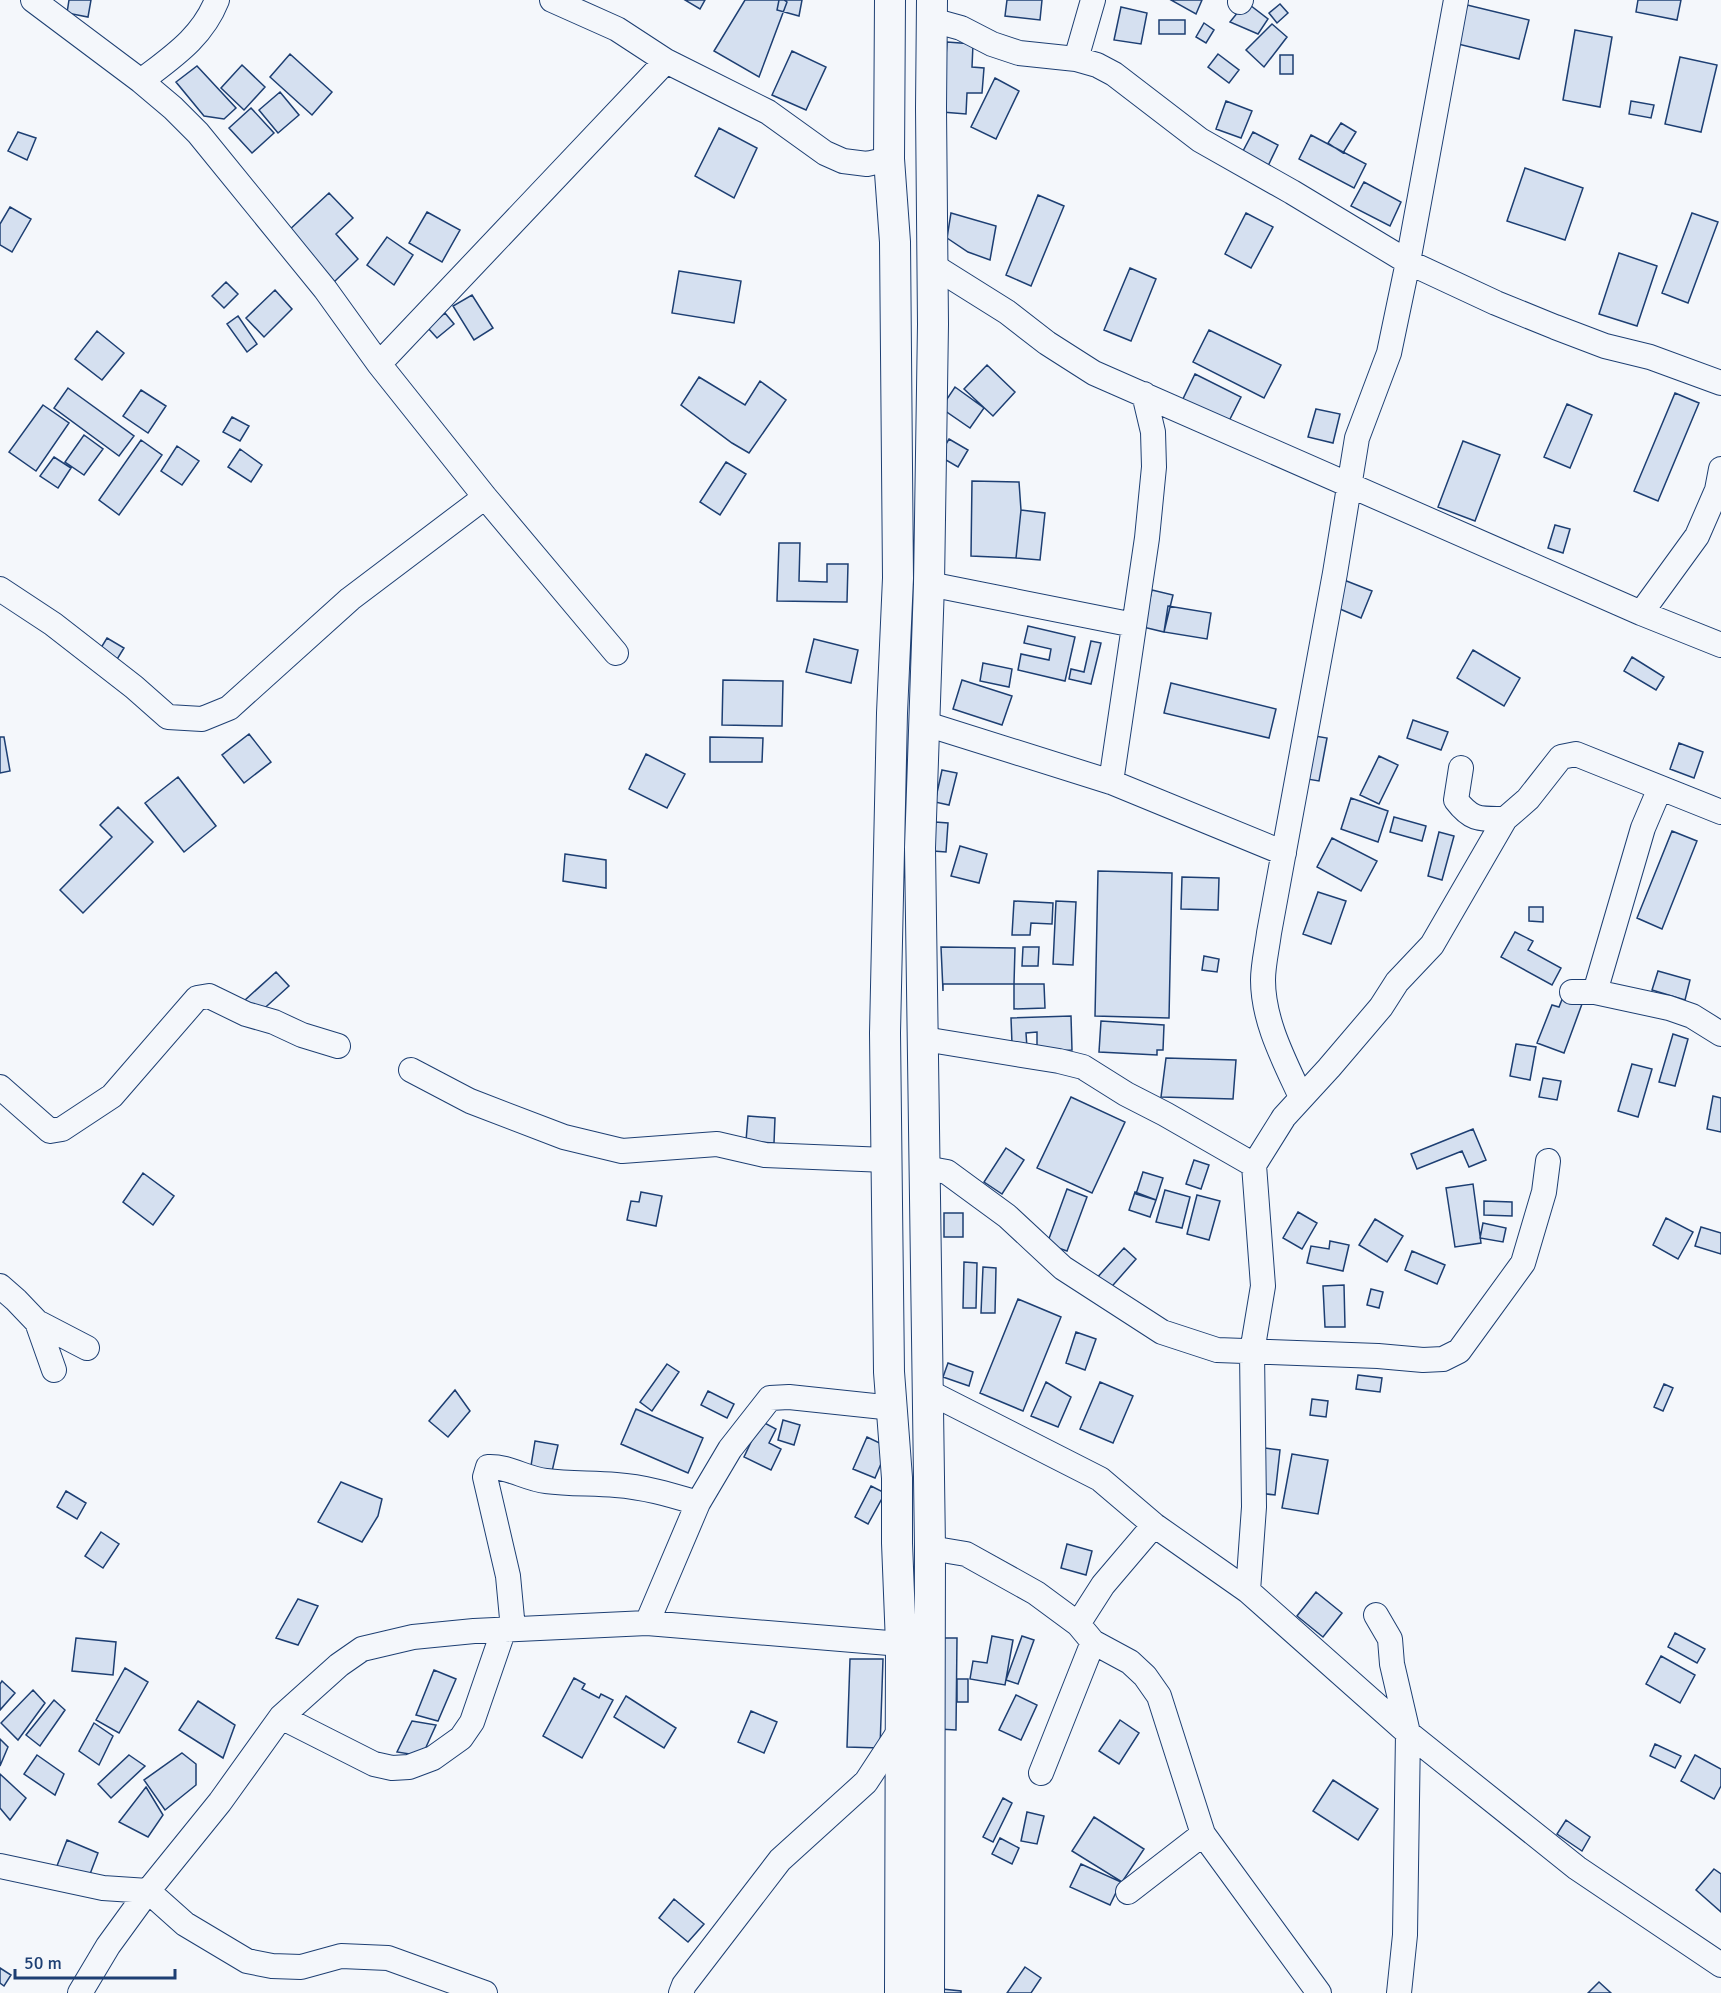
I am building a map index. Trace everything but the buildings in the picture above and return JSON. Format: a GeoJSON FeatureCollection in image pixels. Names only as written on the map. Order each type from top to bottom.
{"type":"FeatureCollection","features":[{"type":"Feature","properties":{"kind":"main road"},"geometry":{"type":"LineString","coordinates":[[890,0],[889,159],[895,242],[898,578],[892,713],[885,1021],[890,1372],[902,1644],[900,1993]]}},
{"type":"Feature","properties":{"kind":"main road"},"geometry":{"type":"LineString","coordinates":[[929,1993],[930,1548],[920,848],[929,584],[932,10]]}},
{"type":"Feature","properties":{"kind":"street"},"geometry":{"type":"LineString","coordinates":[[33,0],[141,81],[198,132],[325,289],[379,364],[485,497],[616,653]]}},
{"type":"Feature","properties":{"kind":"street"},"geometry":{"type":"LineString","coordinates":[[141,81],[196,36],[213,11],[217,0]]}},
{"type":"Feature","properties":{"kind":"street"},"geometry":{"type":"LineString","coordinates":[[552,0],[616,29],[666,62],[768,112],[825,153],[843,161],[867,164],[889,159]]}},
{"type":"Feature","properties":{"kind":"street"},"geometry":{"type":"LineString","coordinates":[[1076,59],[1093,0]]}},
{"type":"Feature","properties":{"kind":"street"},"geometry":{"type":"LineString","coordinates":[[1301,1097],[1270,1023],[1264,995],[1263,979],[1269,933],[1358,438],[1389,353],[1456,0]]}},
{"type":"Feature","properties":{"kind":"street"},"geometry":{"type":"LineString","coordinates":[[932,10],[992,44],[1019,53],[1076,59],[1097,64],[1114,74],[1200,140],[1407,262],[1496,303],[1605,346],[1650,357],[1721,383]]}},
{"type":"Feature","properties":{"kind":"street"},"geometry":{"type":"LineString","coordinates":[[379,364],[666,62]]}},
{"type":"Feature","properties":{"kind":"street"},"geometry":{"type":"LineString","coordinates":[[932,265],[1008,312],[1047,343],[1094,373],[1350,483],[1641,613],[1721,645]]}},
{"type":"Feature","properties":{"kind":"street"},"geometry":{"type":"LineString","coordinates":[[1111,782],[1147,538],[1154,467],[1153,432],[1144,394]]}},
{"type":"Feature","properties":{"kind":"street"},"geometry":{"type":"LineString","coordinates":[[1641,613],[1697,536],[1717,490],[1721,469]]}},
{"type":"Feature","properties":{"kind":"street"},"geometry":{"type":"LineString","coordinates":[[0,589],[53,624],[134,687],[168,717],[202,719],[229,708],[350,598],[485,497]]}},
{"type":"Feature","properties":{"kind":"street"},"geometry":{"type":"LineString","coordinates":[[929,584],[1134,626]]}},
{"type":"Feature","properties":{"kind":"street"},"geometry":{"type":"LineString","coordinates":[[923,723],[1111,782],[1284,853]]}},
{"type":"Feature","properties":{"kind":"street"},"geometry":{"type":"LineString","coordinates":[[1248,1591],[1254,1507],[1252,1352],[1263,1286],[1254,1165],[1284,1117],[1382,1007],[1397,982],[1432,945],[1504,819],[1528,799],[1561,758],[1576,754],[1721,812]]}},
{"type":"Feature","properties":{"kind":"street"},"geometry":{"type":"LineString","coordinates":[[1461,768],[1456,800],[1466,814],[1482,819],[1504,819]]}},
{"type":"Feature","properties":{"kind":"street"},"geometry":{"type":"LineString","coordinates":[[1660,788],[1643,828],[1584,992],[1669,1008],[1692,1016],[1721,1034]]}},
{"type":"Feature","properties":{"kind":"street"},"geometry":{"type":"LineString","coordinates":[[0,1087],[50,1131],[62,1129],[112,1096],[197,998],[209,996],[246,1014],[338,1046]]}},
{"type":"Feature","properties":{"kind":"street"},"geometry":{"type":"LineString","coordinates":[[924,1039],[1083,1067],[1126,1094],[1165,1113],[1254,1165]]}},
{"type":"Feature","properties":{"kind":"street"},"geometry":{"type":"LineString","coordinates":[[411,1070],[480,1105],[564,1137],[621,1151],[717,1144],[765,1155],[886,1160]]}},
{"type":"Feature","properties":{"kind":"street"},"geometry":{"type":"LineString","coordinates":[[925,1168],[947,1172],[1007,1216],[1063,1268],[1162,1332],[1217,1350],[1378,1356],[1423,1360],[1443,1359],[1459,1351],[1523,1263],[1544,1192],[1548,1161]]}},
{"type":"Feature","properties":{"kind":"street"},"geometry":{"type":"LineString","coordinates":[[0,1286],[16,1299],[37,1322],[87,1348]]}},
{"type":"Feature","properties":{"kind":"street"},"geometry":{"type":"LineString","coordinates":[[37,1322],[54,1370]]}},
{"type":"Feature","properties":{"kind":"street"},"geometry":{"type":"LineString","coordinates":[[927,1391],[1100,1479],[1154,1525],[1248,1591],[1408,1733],[1577,1868],[1721,1965]]}},
{"type":"Feature","properties":{"kind":"street"},"geometry":{"type":"LineString","coordinates":[[647,1623],[698,1503],[730,1449],[770,1398],[789,1396],[893,1408]]}},
{"type":"Feature","properties":{"kind":"street"},"geometry":{"type":"LineString","coordinates":[[281,1717],[374,1764],[392,1768],[409,1767],[433,1758],[461,1738],[472,1722],[509,1629],[508,1576],[485,1477],[488,1467],[517,1471],[530,1478],[546,1481],[617,1485],[654,1490],[698,1503]]}},
{"type":"Feature","properties":{"kind":"street"},"geometry":{"type":"LineString","coordinates":[[1078,1624],[1103,1585],[1154,1525]]}},
{"type":"Feature","properties":{"kind":"street"},"geometry":{"type":"LineString","coordinates":[[930,1548],[966,1554],[1036,1593],[1078,1624],[1094,1642],[1130,1662],[1145,1676],[1159,1696],[1203,1834],[1319,1993]]}},
{"type":"Feature","properties":{"kind":"street"},"geometry":{"type":"LineString","coordinates":[[1376,1615],[1390,1640],[1392,1664],[1408,1733],[1405,1935],[1400,1993]]}},
{"type":"Feature","properties":{"kind":"street"},"geometry":{"type":"LineString","coordinates":[[81,1993],[108,1946],[148,1891],[220,1802],[281,1717],[339,1665],[362,1649],[413,1637],[509,1629],[647,1623],[902,1644]]}},
{"type":"Feature","properties":{"kind":"street"},"geometry":{"type":"LineString","coordinates":[[1041,1773],[1094,1642]]}},
{"type":"Feature","properties":{"kind":"street"},"geometry":{"type":"LineString","coordinates":[[681,1993],[684,1985],[780,1860],[866,1782],[902,1727]]}},
{"type":"Feature","properties":{"kind":"street"},"geometry":{"type":"LineString","coordinates":[[1128,1892],[1203,1834]]}},
{"type":"Feature","properties":{"kind":"street"},"geometry":{"type":"LineString","coordinates":[[0,1866],[103,1888],[148,1891],[185,1924],[247,1961],[272,1966],[301,1967],[341,1956],[388,1958],[485,1993]]}}]}
